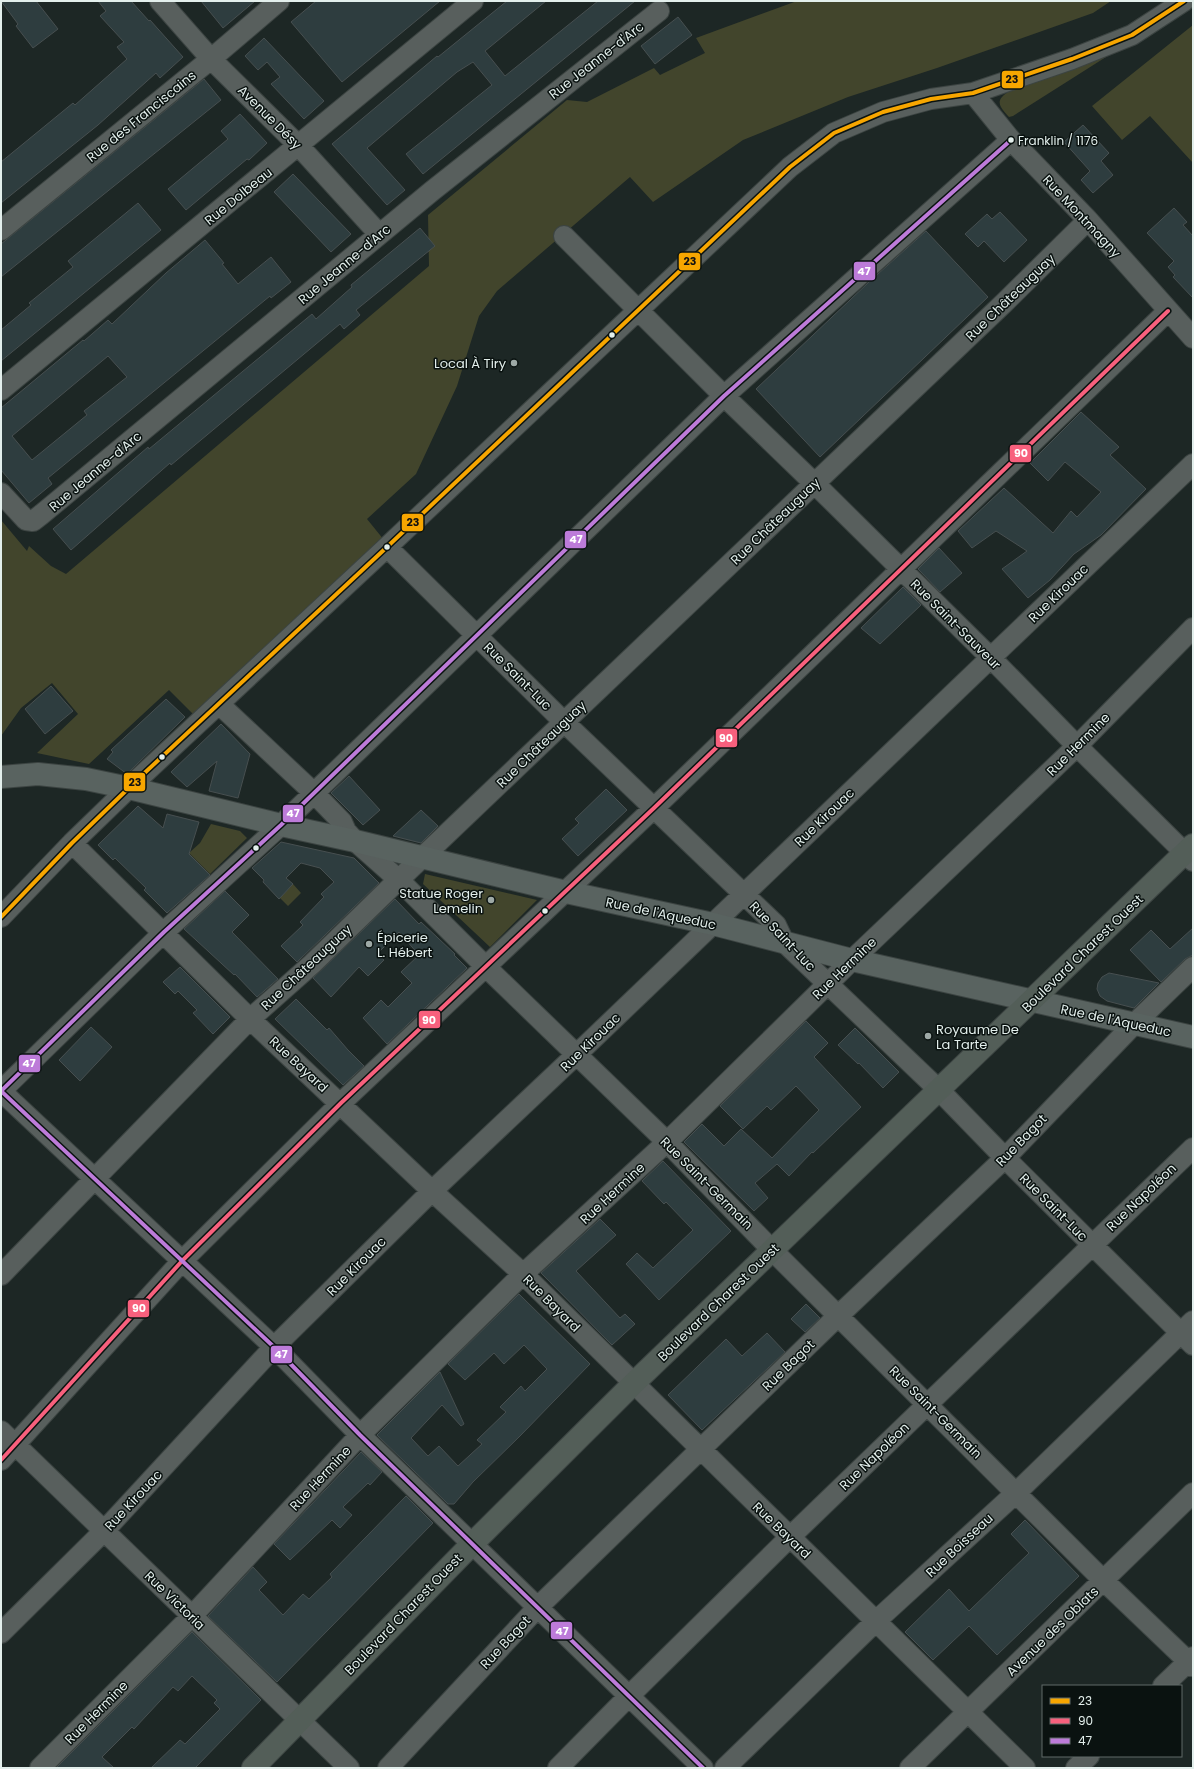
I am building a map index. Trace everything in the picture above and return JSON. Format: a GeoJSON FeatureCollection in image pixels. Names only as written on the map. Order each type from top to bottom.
{"type":"FeatureCollection","features":[{"type":"Feature","properties":{"kind":"main road","name":"Boulevard Charest Ouest"},"geometry":{"type":"LineString","coordinates":[[253,1768],[473,1543],[633,1384],[940,1091],[1032,1001],[1190,853]]}},
{"type":"Feature","properties":{"kind":"street","name":"Avenue Désy"},"geometry":{"type":"LineString","coordinates":[[160,1],[211,59],[299,146],[379,234]]}},
{"type":"Feature","properties":{"kind":"street","name":"Rue des Franciscains"},"geometry":{"type":"LineString","coordinates":[[1,230],[280,1]]}},
{"type":"Feature","properties":{"kind":"street","name":"Rue Dolbeau"},"geometry":{"type":"LineString","coordinates":[[1,390],[299,146],[377,79],[473,1]]}},
{"type":"Feature","properties":{"kind":"street"},"geometry":{"type":"LineString","coordinates":[[1,917],[72,843],[129,788],[790,167],[834,133],[883,112],[931,99],[973,93],[1072,59],[1132,35],[1184,1]]}},
{"type":"Feature","properties":{"kind":"street","name":"Rue Jeanne-d'Arc"},"geometry":{"type":"LineString","coordinates":[[1,493],[26,520],[33,521],[379,234],[659,11]]}},
{"type":"Feature","properties":{"kind":"street","name":"Rue Montmagny"},"geometry":{"type":"LineString","coordinates":[[973,93],[1011,140],[1088,220],[1193,338]]}},
{"type":"Feature","properties":{"kind":"street"},"geometry":{"type":"LineString","coordinates":[[703,1768],[473,1543],[360,1435],[274,1347],[1,1091],[164,932],[281,825],[476,634],[724,396],[1011,140]]}},
{"type":"Feature","properties":{"kind":"street","name":"Rue Châteauguay"},"geometry":{"type":"LineString","coordinates":[[1,1275],[250,1019],[312,964],[422,857],[1005,302],[1088,220]]}},
{"type":"Feature","properties":{"kind":"street","name":"Rue Saint-Sauveur"},"geometry":{"type":"LineString","coordinates":[[564,236],[724,396],[991,658],[1076,746],[1190,853]]}},
{"type":"Feature","properties":{"kind":"street"},"geometry":{"type":"LineString","coordinates":[[1,1460],[16,1446],[182,1261],[341,1103],[654,808],[902,570],[1168,311]]}},
{"type":"Feature","properties":{"kind":"street","name":"Rue Kirouac"},"geometry":{"type":"LineString","coordinates":[[1,1633],[104,1531],[274,1347],[432,1191],[1193,464]]}},
{"type":"Feature","properties":{"kind":"street","name":"Rue Saint-Luc"},"geometry":{"type":"LineString","coordinates":[[387,547],[564,722],[776,925],[784,942],[940,1091],[1092,1245],[1189,1333]]}},
{"type":"Feature","properties":{"kind":"street","name":"Rue Hermine"},"geometry":{"type":"LineString","coordinates":[[40,1768],[192,1616],[360,1435],[523,1274],[667,1142],[828,983],[1076,746],[1193,628]]}},
{"type":"Feature","properties":{"kind":"street","name":"Rue Saint-Germain"},"geometry":{"type":"LineString","coordinates":[[220,704],[314,793],[342,822],[346,832],[355,841],[399,880],[576,1055],[667,1142],[772,1250],[1017,1492],[1104,1581],[1192,1661]]}},
{"type":"Feature","properties":{"kind":"street","name":"Rue de l'Aqueduc"},"geometry":{"type":"LineString","coordinates":[[1,777],[38,774],[86,779],[129,788],[566,892],[713,924],[852,960],[1193,1037]]}},
{"type":"Feature","properties":{"kind":"street","name":"Rue Bayard"},"geometry":{"type":"LineString","coordinates":[[72,843],[164,932],[250,1019],[341,1103],[432,1191],[523,1274],[633,1384],[1025,1768]]}},
{"type":"Feature","properties":{"kind":"street","name":"Rue Bagot"},"geometry":{"type":"LineString","coordinates":[[388,1768],[538,1607],[838,1316],[1005,1158],[1134,1024],[1193,967]]}},
{"type":"Feature","properties":{"kind":"street","name":"Rue Napoléon"},"geometry":{"type":"LineString","coordinates":[[558,1768],[790,1538],[1193,1148]]}},
{"type":"Feature","properties":{"kind":"street","name":"Rue Boisseau"},"geometry":{"type":"LineString","coordinates":[[724,1768],[876,1621],[1189,1333]]}},
{"type":"Feature","properties":{"kind":"street","name":"Rue Victoria"},"geometry":{"type":"LineString","coordinates":[[1,1431],[349,1768]]}},
{"type":"Feature","properties":{"kind":"street","name":"Avenue des Oblats"},"geometry":{"type":"LineString","coordinates":[[910,1768],[1193,1493]]}},
{"type":"Feature","properties":{"kind":"street"},"geometry":{"type":"LineString","coordinates":[[1164,1685],[1192,1661]]}},
{"type":"Feature","properties":{"kind":"street"},"geometry":{"type":"LineString","coordinates":[[1076,1768],[1088,1757]]}},
{"type":"Feature","properties":{"kind":"green space"},"geometry":{"type":"Polygon","coordinates":[[[797,1],[1111,1],[1093,13],[937,68],[848,97],[743,140],[653,202],[630,177],[497,291],[479,316],[457,386],[416,474],[367,519],[384,540],[197,718],[169,690],[89,764],[37,753],[78,714],[52,683],[21,708],[1,736],[1,520],[27,551],[29,546],[51,566],[66,574],[429,266],[428,215],[567,100],[587,102],[654,68],[660,75],[705,53],[696,38],[797,1]]]}},
{"type":"Feature","properties":{"kind":"green space"},"geometry":{"type":"Polygon","coordinates":[[[1193,25],[1193,163],[1150,116],[1122,140],[1092,106],[1193,25]]]}},
{"type":"Feature","properties":{"kind":"green space"},"geometry":{"type":"Polygon","coordinates":[[[1104,52],[1107,55],[1106,57],[1013,116],[1009,117],[1001,107],[1001,98],[1008,92],[1104,52]]]}},
{"type":"Feature","properties":{"kind":"green space"},"geometry":{"type":"Polygon","coordinates":[[[211,824],[240,831],[247,838],[210,874],[189,853],[200,843],[211,824]]]}},
{"type":"Feature","properties":{"kind":"green space"},"geometry":{"type":"Polygon","coordinates":[[[425,874],[537,900],[490,947],[423,884],[425,874]]]}},
{"type":"Feature","properties":{"kind":"green space"},"geometry":{"type":"Polygon","coordinates":[[[293,884],[301,893],[288,906],[280,898],[293,884]]]}},
{"type":"Feature","properties":{"kind":"building"},"geometry":{"type":"Polygon","coordinates":[[[1,1],[36,1],[58,29],[33,48],[16,26],[18,24],[1,1]]]}},
{"type":"Feature","properties":{"kind":"building"},"geometry":{"type":"Polygon","coordinates":[[[98,1],[131,1],[183,57],[160,78],[156,73],[98,125],[1,203],[1,162],[73,103],[75,105],[127,59],[117,47],[124,42],[100,16],[106,11],[98,1]]]}},
{"type":"Feature","properties":{"kind":"building"},"geometry":{"type":"Polygon","coordinates":[[[201,1],[255,1],[223,28],[201,1]]]}},
{"type":"Feature","properties":{"kind":"building"},"geometry":{"type":"Polygon","coordinates":[[[316,1],[440,1],[342,82],[291,22],[316,1]]]}},
{"type":"Feature","properties":{"kind":"building"},"geometry":{"type":"Polygon","coordinates":[[[507,1],[546,1],[485,51],[505,76],[598,1],[635,1],[423,174],[406,154],[492,85],[473,62],[457,72],[367,148],[405,190],[387,205],[332,144],[437,56],[438,57],[507,1]]]}},
{"type":"Feature","properties":{"kind":"building"},"geometry":{"type":"Polygon","coordinates":[[[678,17],[692,35],[655,64],[641,46],[678,17]]]}},
{"type":"Feature","properties":{"kind":"building"},"geometry":{"type":"Polygon","coordinates":[[[264,38],[324,101],[304,119],[271,84],[280,77],[267,62],[258,70],[245,56],[264,38]]]}},
{"type":"Feature","properties":{"kind":"building"},"geometry":{"type":"Polygon","coordinates":[[[204,79],[221,100],[1,277],[1,244],[204,79]]]}},
{"type":"Feature","properties":{"kind":"building"},"geometry":{"type":"Polygon","coordinates":[[[240,114],[267,143],[249,160],[247,159],[186,210],[168,189],[228,139],[221,131],[240,114]]]}},
{"type":"Feature","properties":{"kind":"building"},"geometry":{"type":"Polygon","coordinates":[[[1083,125],[1109,153],[1101,161],[1113,175],[1093,193],[1081,180],[1090,171],[1064,142],[1083,125]]]}},
{"type":"Feature","properties":{"kind":"building"},"geometry":{"type":"Polygon","coordinates":[[[293,174],[351,234],[331,252],[274,192],[293,174]]]}},
{"type":"Feature","properties":{"kind":"building"},"geometry":{"type":"Polygon","coordinates":[[[138,203],[161,230],[1,361],[1,330],[31,305],[29,303],[73,267],[68,261],[138,203]]]}},
{"type":"Feature","properties":{"kind":"building"},"geometry":{"type":"Polygon","coordinates":[[[1174,208],[1187,222],[1183,225],[1193,236],[1193,298],[1173,277],[1175,275],[1168,267],[1174,261],[1147,233],[1174,208]]]}},
{"type":"Feature","properties":{"kind":"building"},"geometry":{"type":"Polygon","coordinates":[[[1000,212],[1027,240],[1004,262],[984,241],[978,247],[965,234],[987,214],[992,219],[1000,212]]]}},
{"type":"Feature","properties":{"kind":"building"},"geometry":{"type":"Polygon","coordinates":[[[420,228],[435,246],[356,310],[360,315],[344,329],[340,324],[171,465],[170,463],[71,550],[53,529],[148,447],[149,449],[312,314],[316,319],[352,287],[351,285],[420,228]]]}},
{"type":"Feature","properties":{"kind":"building"},"geometry":{"type":"Polygon","coordinates":[[[926,231],[988,297],[820,457],[756,389],[869,282],[926,231]]]}},
{"type":"Feature","properties":{"kind":"building"},"geometry":{"type":"Polygon","coordinates":[[[205,240],[224,263],[222,264],[238,284],[271,257],[291,282],[271,298],[270,296],[48,478],[52,484],[29,503],[1,470],[1,408],[108,320],[112,324],[166,273],[205,240]],[[108,356],[12,436],[32,460],[87,415],[84,411],[127,377],[108,356]]]}},
{"type":"Feature","properties":{"kind":"building"},"geometry":{"type":"Polygon","coordinates":[[[1081,412],[1119,447],[1110,455],[1146,489],[1101,535],[1074,554],[1050,580],[1028,598],[1002,569],[1027,551],[996,531],[972,548],[958,531],[1004,488],[1053,533],[1071,511],[1077,517],[1101,492],[1065,462],[1048,481],[1030,463],[1081,412]]]}},
{"type":"Feature","properties":{"kind":"building"},"geometry":{"type":"Polygon","coordinates":[[[939,548],[962,573],[940,592],[918,569],[939,548]]]}},
{"type":"Feature","properties":{"kind":"building"},"geometry":{"type":"Polygon","coordinates":[[[903,587],[921,605],[880,644],[861,628],[903,587]]]}},
{"type":"Feature","properties":{"kind":"building"},"geometry":{"type":"Polygon","coordinates":[[[51,686],[73,711],[45,734],[25,709],[51,686]]]}},
{"type":"Feature","properties":{"kind":"building"},"geometry":{"type":"Polygon","coordinates":[[[166,699],[185,717],[127,774],[107,759],[113,752],[111,750],[166,699]]]}},
{"type":"Feature","properties":{"kind":"building"},"geometry":{"type":"Polygon","coordinates":[[[221,724],[250,754],[238,798],[209,791],[217,761],[187,787],[171,772],[221,724]]]}},
{"type":"Feature","properties":{"kind":"building"},"geometry":{"type":"Polygon","coordinates":[[[349,776],[380,810],[363,825],[331,793],[349,776]]]}},
{"type":"Feature","properties":{"kind":"building"},"geometry":{"type":"Polygon","coordinates":[[[606,789],[627,810],[578,856],[562,839],[579,823],[575,819],[606,789]]]}},
{"type":"Feature","properties":{"kind":"building"},"geometry":{"type":"Polygon","coordinates":[[[138,806],[163,828],[167,814],[199,822],[189,854],[210,875],[167,913],[144,890],[146,888],[115,858],[113,860],[98,845],[138,806]]]}},
{"type":"Feature","properties":{"kind":"building"},"geometry":{"type":"Polygon","coordinates":[[[421,810],[438,826],[421,843],[393,836],[421,810]]]}},
{"type":"Feature","properties":{"kind":"building"},"geometry":{"type":"Polygon","coordinates":[[[281,842],[354,858],[379,883],[297,962],[281,946],[303,925],[300,922],[324,897],[321,894],[334,882],[320,868],[301,863],[286,878],[293,884],[279,899],[252,868],[281,842]]]}},
{"type":"Feature","properties":{"kind":"building"},"geometry":{"type":"Polygon","coordinates":[[[225,891],[249,915],[232,932],[278,979],[257,997],[235,974],[234,975],[184,929],[225,891]]]}},
{"type":"Feature","properties":{"kind":"building"},"geometry":{"type":"Polygon","coordinates":[[[395,899],[419,924],[421,922],[455,954],[454,955],[467,968],[387,1044],[363,1018],[381,1000],[388,1007],[412,983],[401,972],[419,955],[399,932],[377,954],[384,960],[368,976],[359,967],[331,997],[313,978],[395,899]]]}},
{"type":"Feature","properties":{"kind":"building"},"geometry":{"type":"Polygon","coordinates":[[[1193,928],[1193,955],[1185,959],[1161,982],[1130,950],[1151,930],[1170,949],[1193,928]]]}},
{"type":"Feature","properties":{"kind":"building"},"geometry":{"type":"Polygon","coordinates":[[[180,967],[230,1017],[213,1034],[193,1013],[197,1010],[178,991],[175,994],[163,982],[180,967]]]}},
{"type":"Feature","properties":{"kind":"building"},"geometry":{"type":"Polygon","coordinates":[[[1109,973],[1159,983],[1134,1008],[1107,1001],[1100,996],[1097,989],[1098,983],[1102,977],[1109,973]]]}},
{"type":"Feature","properties":{"kind":"building"},"geometry":{"type":"Polygon","coordinates":[[[296,999],[327,1030],[329,1028],[364,1066],[343,1085],[275,1019],[296,999]]]}},
{"type":"Feature","properties":{"kind":"building"},"geometry":{"type":"Polygon","coordinates":[[[806,1021],[828,1043],[814,1057],[861,1107],[813,1153],[812,1152],[789,1176],[777,1164],[755,1183],[768,1198],[754,1211],[684,1142],[702,1124],[724,1146],[741,1129],[772,1158],[819,1110],[796,1086],[771,1110],[767,1106],[743,1129],[720,1106],[806,1021]]]}},
{"type":"Feature","properties":{"kind":"building"},"geometry":{"type":"Polygon","coordinates":[[[91,1027],[112,1047],[80,1081],[59,1060],[91,1027]]]}},
{"type":"Feature","properties":{"kind":"building"},"geometry":{"type":"Polygon","coordinates":[[[855,1028],[899,1072],[883,1088],[859,1063],[858,1064],[838,1045],[855,1028]]]}},
{"type":"Feature","properties":{"kind":"building"},"geometry":{"type":"Polygon","coordinates":[[[663,1161],[731,1231],[659,1300],[626,1264],[637,1253],[653,1268],[693,1230],[666,1202],[664,1204],[642,1181],[663,1161]]]}},
{"type":"Feature","properties":{"kind":"building"},"geometry":{"type":"Polygon","coordinates":[[[600,1219],[616,1235],[576,1271],[620,1318],[625,1314],[635,1324],[612,1345],[541,1273],[600,1219]]]}},
{"type":"Feature","properties":{"kind":"building"},"geometry":{"type":"Polygon","coordinates":[[[519,1294],[590,1364],[473,1482],[454,1504],[448,1504],[377,1435],[440,1372],[464,1424],[461,1426],[442,1405],[411,1438],[428,1456],[439,1446],[458,1466],[482,1444],[477,1440],[506,1412],[500,1407],[521,1386],[525,1391],[547,1369],[524,1345],[504,1364],[494,1353],[465,1380],[448,1364],[519,1294]]]}},
{"type":"Feature","properties":{"kind":"building"},"geometry":{"type":"Polygon","coordinates":[[[806,1304],[820,1318],[805,1332],[791,1319],[806,1304]]]}},
{"type":"Feature","properties":{"kind":"building"},"geometry":{"type":"Polygon","coordinates":[[[767,1333],[785,1352],[702,1430],[668,1395],[726,1339],[742,1356],[767,1333]]]}},
{"type":"Feature","properties":{"kind":"building"},"geometry":{"type":"Polygon","coordinates":[[[361,1452],[382,1472],[370,1485],[368,1483],[343,1507],[352,1515],[340,1528],[332,1520],[290,1560],[274,1544],[361,1452]]]}},
{"type":"Feature","properties":{"kind":"building"},"geometry":{"type":"Polygon","coordinates":[[[406,1496],[433,1523],[277,1682],[208,1616],[253,1567],[267,1582],[259,1590],[283,1615],[303,1594],[309,1599],[332,1577],[330,1574],[406,1496]]]}},
{"type":"Feature","properties":{"kind":"building"},"geometry":{"type":"Polygon","coordinates":[[[1025,1520],[1079,1576],[997,1655],[969,1626],[933,1660],[905,1632],[949,1589],[969,1611],[1029,1553],[1011,1534],[1025,1520]]]}},
{"type":"Feature","properties":{"kind":"building"},"geometry":{"type":"Polygon","coordinates":[[[192,1632],[261,1700],[195,1768],[151,1768],[180,1740],[185,1744],[220,1709],[214,1703],[217,1700],[192,1676],[178,1691],[173,1687],[134,1729],[132,1727],[102,1757],[114,1768],[56,1768],[192,1632]]]}},
{"type":"Feature","properties":{"kind":"transit line","name":"23"},"geometry":{"type":"LineString","coordinates":[[1,917],[72,843],[137,780],[387,547],[790,167],[834,133],[883,112],[931,99],[973,93],[1072,59],[1132,35],[1184,1]]}},
{"type":"Feature","properties":{"kind":"transit line","name":"47"},"geometry":{"type":"LineString","coordinates":[[703,1768],[360,1435],[274,1347],[1,1091],[164,932],[281,825],[724,396],[1011,140]]}},
{"type":"Feature","properties":{"kind":"transit line","name":"90"},"geometry":{"type":"LineString","coordinates":[[1,1460],[182,1261],[341,1103],[654,808],[1168,311]]}},
{"type":"Feature","properties":{"kind":"place","name":"Franklin / 1176"},"geometry":{"type":"Point","coordinates":[1011,140]}},
{"type":"Feature","properties":{"kind":"place","name":"Local À Tiry"},"geometry":{"type":"Point","coordinates":[514,363]}},
{"type":"Feature","properties":{"kind":"place","name":"Statue Roger Lemelin"},"geometry":{"type":"Point","coordinates":[491,900]}},
{"type":"Feature","properties":{"kind":"place","name":"Épicerie L. Hébert"},"geometry":{"type":"Point","coordinates":[369,944]}},
{"type":"Feature","properties":{"kind":"place","name":"Royaume De La Tarte"},"geometry":{"type":"Point","coordinates":[928,1036]}}]}
